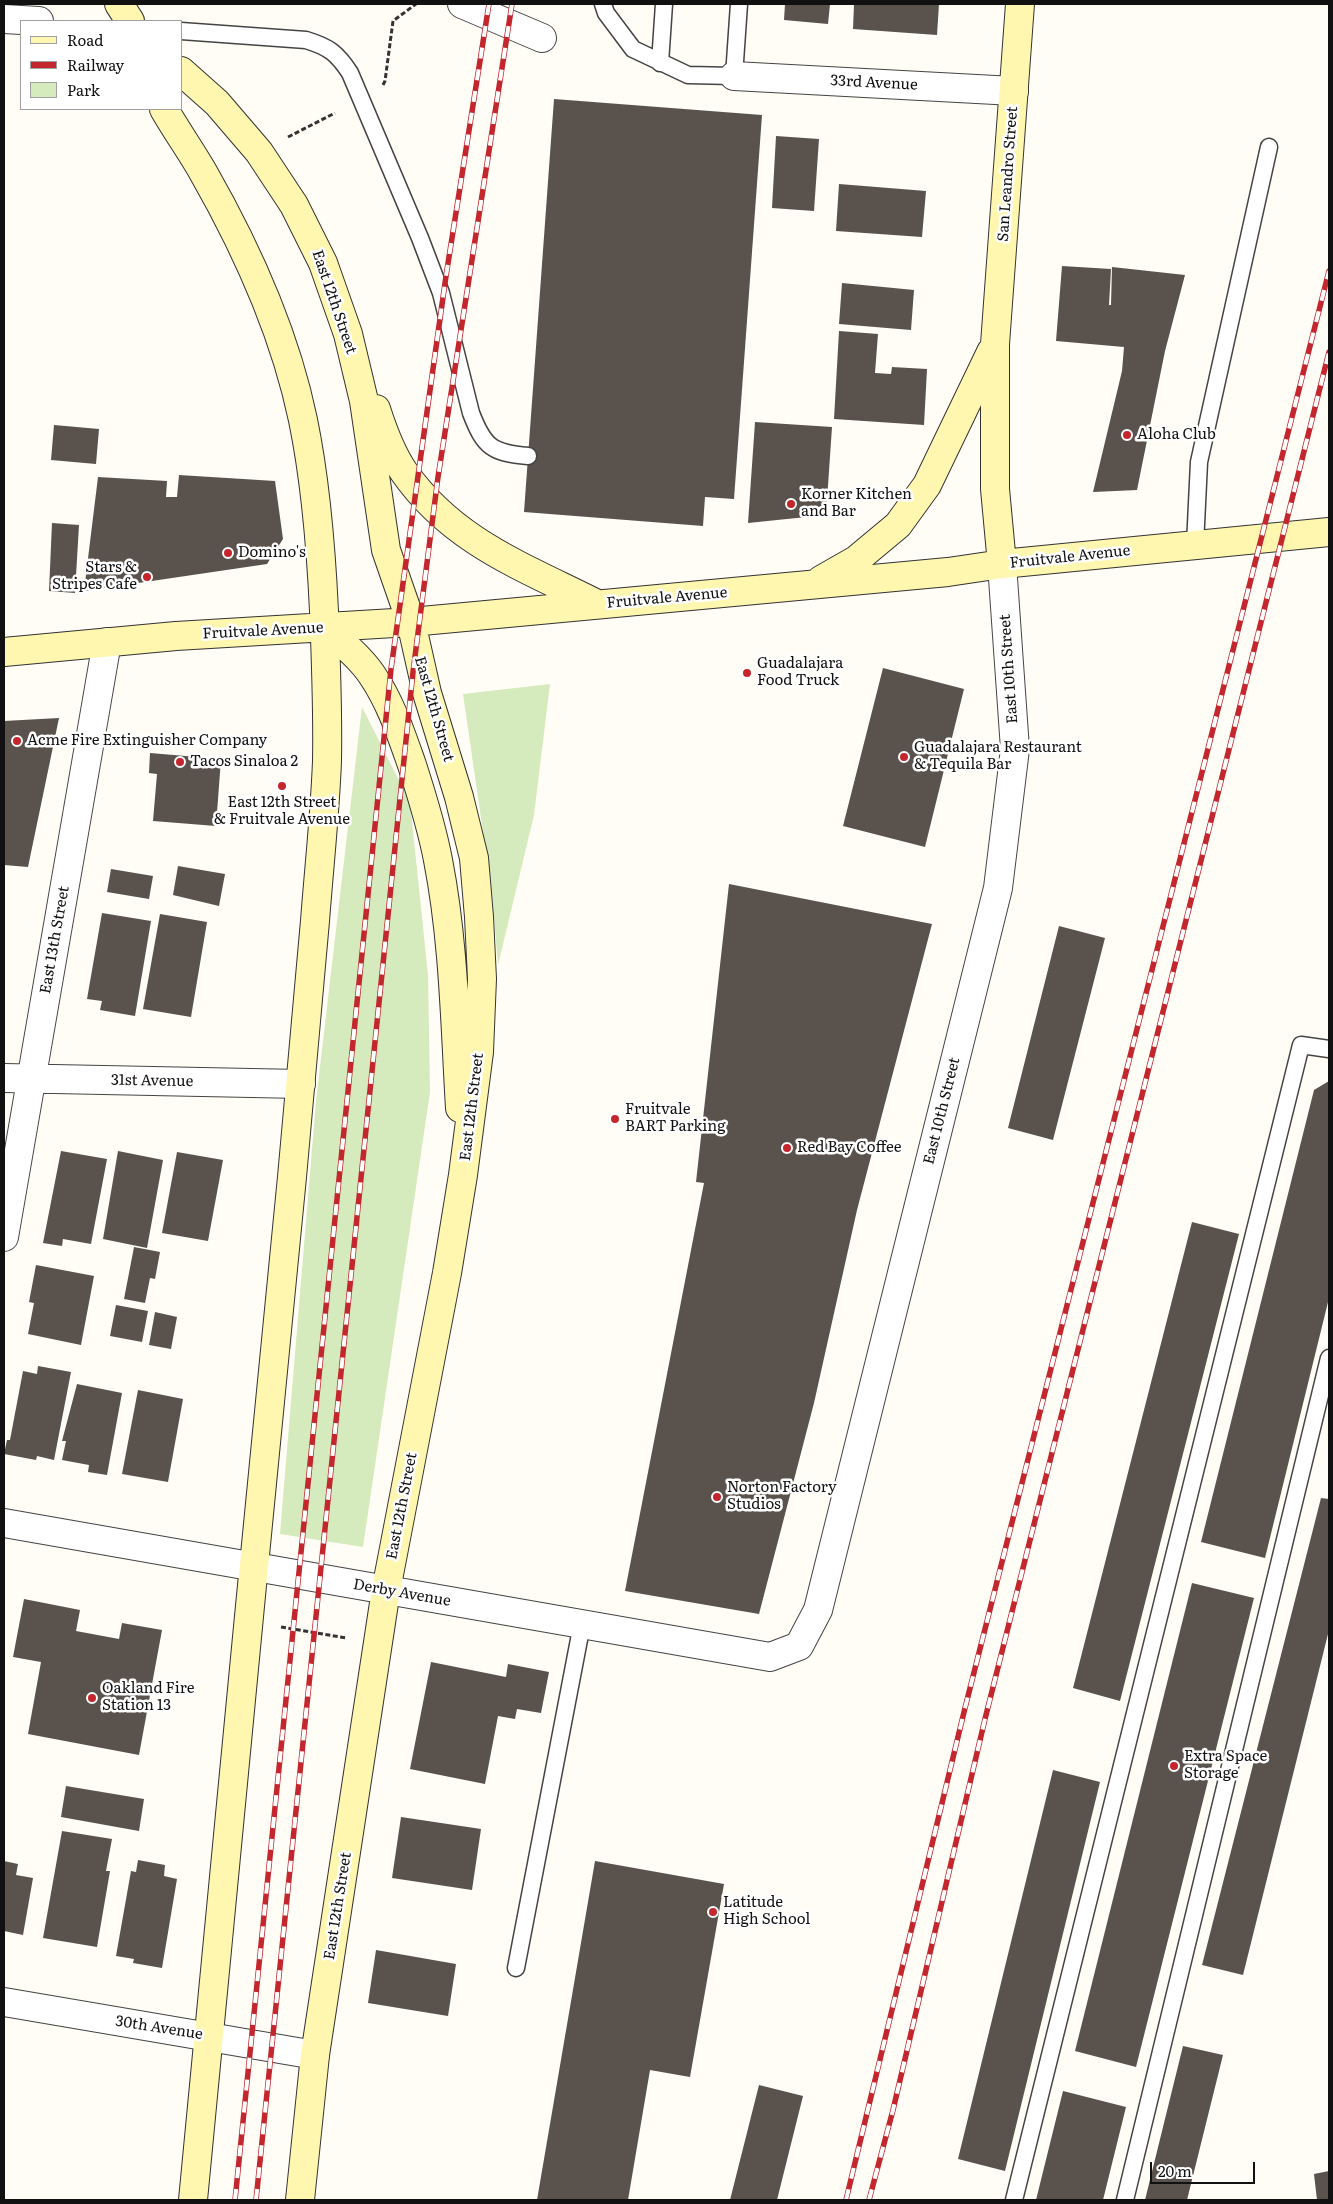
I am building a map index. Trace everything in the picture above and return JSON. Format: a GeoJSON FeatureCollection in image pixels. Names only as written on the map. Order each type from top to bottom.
{"type":"FeatureCollection","features":[{"type":"Feature","properties":{"kind":"main road"},"geometry":{"type":"LineString","coordinates":[[120,4],[129,20]]}},
{"type":"Feature","properties":{"kind":"main road","name":"San Leandro Street"},"geometry":{"type":"LineString","coordinates":[[1002,564],[994,489],[995,344],[1020,4]]}},
{"type":"Feature","properties":{"kind":"main road","name":"East 12th Street"},"geometry":{"type":"LineString","coordinates":[[182,72],[217,103],[259,152],[294,205],[316,250],[348,334],[364,401],[386,550],[411,622],[427,693],[459,797],[474,858],[482,979],[479,1052],[463,1175],[445,1282],[386,1590],[315,2055],[300,2200]]}},
{"type":"Feature","properties":{"kind":"main road"},"geometry":{"type":"LineString","coordinates":[[165,110],[232,225],[269,308],[284,350],[302,417],[314,489],[322,562],[327,698],[326,780],[301,1084],[256,1567],[193,2200]]}},
{"type":"Feature","properties":{"kind":"main road"},"geometry":{"type":"LineString","coordinates":[[348,334],[386,438],[404,471],[431,505],[463,533],[498,554],[597,604]]}},
{"type":"Feature","properties":{"kind":"main road","name":"San Leandro Street"},"geometry":{"type":"LineString","coordinates":[[813,584],[856,560],[898,525],[927,485],[995,344]]}},
{"type":"Feature","properties":{"kind":"main road","name":"Fruitvale Avenue"},"geometry":{"type":"LineString","coordinates":[[4,652],[107,642],[411,622],[948,572],[1002,564],[1329,532]]}},
{"type":"Feature","properties":{"kind":"main road"},"geometry":{"type":"LineString","coordinates":[[324,628],[354,653],[372,675],[388,701],[425,805],[438,860],[447,912],[463,1175]]}},
{"type":"Feature","properties":{"kind":"street"},"geometry":{"type":"LineString","coordinates":[[462,4],[542,38]]}},
{"type":"Feature","properties":{"kind":"street"},"geometry":{"type":"LineString","coordinates":[[4,19],[22,20]]}},
{"type":"Feature","properties":{"kind":"street","name":"33rd Avenue"},"geometry":{"type":"LineString","coordinates":[[734,76],[1014,91]]}},
{"type":"Feature","properties":{"kind":"street","name":"East 10th Street"},"geometry":{"type":"LineString","coordinates":[[799,1646],[818,1610],[998,888],[1015,749],[1002,564]]}},
{"type":"Feature","properties":{"kind":"street","name":"East 13th Street"},"geometry":{"type":"LineString","coordinates":[[4,1238],[107,642]]}},
{"type":"Feature","properties":{"kind":"street","name":"31st Avenue"},"geometry":{"type":"LineString","coordinates":[[4,1078],[301,1084]]}},
{"type":"Feature","properties":{"kind":"street","name":"Derby Avenue"},"geometry":{"type":"LineString","coordinates":[[4,1522],[770,1657],[799,1646]]}},
{"type":"Feature","properties":{"kind":"street","name":"30th Avenue"},"geometry":{"type":"LineString","coordinates":[[4,2002],[315,2055]]}},
{"type":"Feature","properties":{"kind":"lane"},"geometry":{"type":"LineString","coordinates":[[603,4],[606,13],[633,49],[688,75],[734,76],[739,4]]}},
{"type":"Feature","properties":{"kind":"lane"},"geometry":{"type":"LineString","coordinates":[[660,63],[664,4]]}},
{"type":"Feature","properties":{"kind":"lane"},"geometry":{"type":"LineString","coordinates":[[182,30],[306,40],[325,46],[340,57],[350,73],[441,293],[471,413],[478,430],[486,443],[495,450],[507,454],[528,456]]}},
{"type":"Feature","properties":{"kind":"lane"},"geometry":{"type":"LineString","coordinates":[[1195,545],[1199,462],[1269,147]]}},
{"type":"Feature","properties":{"kind":"lane"},"geometry":{"type":"LineString","coordinates":[[1014,2200],[1301,1045],[1329,1049]]}},
{"type":"Feature","properties":{"kind":"lane"},"geometry":{"type":"LineString","coordinates":[[1125,2200],[1329,1358]]}},
{"type":"Feature","properties":{"kind":"lane"},"geometry":{"type":"LineString","coordinates":[[516,1968],[582,1624]]}},
{"type":"Feature","properties":{"kind":"path"},"geometry":{"type":"LineString","coordinates":[[381,87],[385,82],[392,21],[416,4]]}},
{"type":"Feature","properties":{"kind":"path"},"geometry":{"type":"LineString","coordinates":[[259,152],[335,113]]}},
{"type":"Feature","properties":{"kind":"path"},"geometry":{"type":"LineString","coordinates":[[281,1627],[346,1638]]}},
{"type":"Feature","properties":{"kind":"green space"},"geometry":{"type":"Polygon","coordinates":[[[550,684],[534,815],[498,965],[492,894],[463,694],[550,684]]]}},
{"type":"Feature","properties":{"kind":"green space"},"geometry":{"type":"Polygon","coordinates":[[[362,707],[410,802],[428,975],[430,1092],[363,1547],[280,1534],[316,1101],[362,707]]]}},
{"type":"Feature","properties":{"kind":"building"},"geometry":{"type":"Polygon","coordinates":[[[785,4],[830,4],[828,24],[784,20],[785,4]]]}},
{"type":"Feature","properties":{"kind":"building"},"geometry":{"type":"Polygon","coordinates":[[[854,4],[939,4],[937,35],[853,29],[854,4]]]}},
{"type":"Feature","properties":{"kind":"building"},"geometry":{"type":"Polygon","coordinates":[[[554,99],[762,115],[734,499],[705,497],[703,526],[524,512],[554,99]]]}},
{"type":"Feature","properties":{"kind":"building"},"geometry":{"type":"Polygon","coordinates":[[[776,136],[819,139],[814,211],[772,208],[776,136]]]}},
{"type":"Feature","properties":{"kind":"building"},"geometry":{"type":"Polygon","coordinates":[[[839,184],[926,191],[922,237],[836,231],[839,184]]]}},
{"type":"Feature","properties":{"kind":"building"},"geometry":{"type":"Polygon","coordinates":[[[1062,266],[1111,269],[1109,305],[1111,305],[1112,267],[1185,275],[1165,351],[1137,490],[1093,492],[1122,371],[1124,347],[1056,341],[1062,266]]]}},
{"type":"Feature","properties":{"kind":"building"},"geometry":{"type":"Polygon","coordinates":[[[842,283],[914,290],[911,330],[839,324],[842,283]]]}},
{"type":"Feature","properties":{"kind":"building"},"geometry":{"type":"Polygon","coordinates":[[[839,331],[878,334],[875,373],[891,374],[892,367],[927,369],[924,425],[834,419],[839,331]]]}},
{"type":"Feature","properties":{"kind":"building"},"geometry":{"type":"Polygon","coordinates":[[[755,422],[832,427],[826,515],[748,523],[755,422]]]}},
{"type":"Feature","properties":{"kind":"building"},"geometry":{"type":"Polygon","coordinates":[[[54,425],[99,429],[96,464],[51,460],[54,425]]]}},
{"type":"Feature","properties":{"kind":"building"},"geometry":{"type":"Polygon","coordinates":[[[179,475],[275,481],[283,539],[267,564],[84,591],[98,477],[167,481],[166,497],[177,497],[179,475]]]}},
{"type":"Feature","properties":{"kind":"building"},"geometry":{"type":"Polygon","coordinates":[[[52,523],[79,525],[75,593],[49,591],[52,523]]]}},
{"type":"Feature","properties":{"kind":"building","name":"Guadalajara Restaurant & Tequila Bar"},"geometry":{"type":"Polygon","coordinates":[[[883,668],[964,689],[925,847],[843,826],[883,668]]]}},
{"type":"Feature","properties":{"kind":"building"},"geometry":{"type":"Polygon","coordinates":[[[59,718],[28,867],[4,865],[4,721],[59,718]]]}},
{"type":"Feature","properties":{"kind":"building"},"geometry":{"type":"Polygon","coordinates":[[[150,753],[221,759],[216,826],[153,821],[157,774],[149,773],[150,753]]]}},
{"type":"Feature","properties":{"kind":"building"},"geometry":{"type":"Polygon","coordinates":[[[178,866],[225,874],[219,906],[173,895],[178,866]]]}},
{"type":"Feature","properties":{"kind":"building"},"geometry":{"type":"Polygon","coordinates":[[[111,869],[153,876],[149,899],[107,892],[111,869]]]}},
{"type":"Feature","properties":{"kind":"building"},"geometry":{"type":"Polygon","coordinates":[[[729,884],[932,924],[857,1210],[814,1403],[759,1614],[625,1591],[704,1183],[696,1182],[729,884]]]}},
{"type":"Feature","properties":{"kind":"building"},"geometry":{"type":"Polygon","coordinates":[[[102,913],[151,921],[135,1016],[100,1010],[102,1001],[87,999],[102,913]]]}},
{"type":"Feature","properties":{"kind":"building"},"geometry":{"type":"Polygon","coordinates":[[[160,914],[207,922],[191,1017],[143,1009],[160,914]]]}},
{"type":"Feature","properties":{"kind":"building"},"geometry":{"type":"Polygon","coordinates":[[[1059,926],[1105,938],[1053,1140],[1008,1128],[1059,926]]]}},
{"type":"Feature","properties":{"kind":"building"},"geometry":{"type":"Polygon","coordinates":[[[1329,1081],[1329,1298],[1265,1558],[1201,1542],[1314,1090],[1329,1081]]]}},
{"type":"Feature","properties":{"kind":"building"},"geometry":{"type":"Polygon","coordinates":[[[61,1151],[107,1159],[91,1244],[63,1239],[62,1246],[43,1243],[61,1151]]]}},
{"type":"Feature","properties":{"kind":"building"},"geometry":{"type":"Polygon","coordinates":[[[118,1151],[163,1160],[147,1248],[103,1239],[118,1151]]]}},
{"type":"Feature","properties":{"kind":"building"},"geometry":{"type":"Polygon","coordinates":[[[177,1152],[223,1160],[208,1241],[162,1233],[177,1152]]]}},
{"type":"Feature","properties":{"kind":"building"},"geometry":{"type":"Polygon","coordinates":[[[1192,1222],[1239,1234],[1120,1701],[1073,1688],[1192,1222]]]}},
{"type":"Feature","properties":{"kind":"building"},"geometry":{"type":"Polygon","coordinates":[[[134,1247],[160,1252],[155,1279],[150,1278],[145,1303],[124,1299],[134,1247]]]}},
{"type":"Feature","properties":{"kind":"building"},"geometry":{"type":"Polygon","coordinates":[[[36,1265],[94,1276],[81,1345],[28,1334],[34,1303],[29,1302],[36,1265]]]}},
{"type":"Feature","properties":{"kind":"building"},"geometry":{"type":"Polygon","coordinates":[[[116,1305],[148,1311],[142,1342],[110,1336],[116,1305]]]}},
{"type":"Feature","properties":{"kind":"building"},"geometry":{"type":"Polygon","coordinates":[[[155,1312],[177,1317],[171,1349],[149,1345],[155,1312]]]}},
{"type":"Feature","properties":{"kind":"building"},"geometry":{"type":"Polygon","coordinates":[[[38,1366],[71,1372],[54,1460],[37,1456],[36,1460],[4,1454],[7,1440],[10,1440],[23,1371],[37,1374],[38,1366]]]}},
{"type":"Feature","properties":{"kind":"building"},"geometry":{"type":"Polygon","coordinates":[[[77,1384],[122,1393],[107,1475],[88,1472],[89,1465],[62,1460],[66,1441],[62,1441],[77,1384]]]}},
{"type":"Feature","properties":{"kind":"building"},"geometry":{"type":"Polygon","coordinates":[[[138,1390],[183,1399],[168,1482],[122,1474],[138,1390]]]}},
{"type":"Feature","properties":{"kind":"building"},"geometry":{"type":"Polygon","coordinates":[[[1321,1498],[1329,1499],[1329,1630],[1243,1975],[1202,1965],[1321,1498]]]}},
{"type":"Feature","properties":{"kind":"building"},"geometry":{"type":"Polygon","coordinates":[[[1192,1583],[1254,1598],[1136,2067],[1075,2051],[1192,1583]]]}},
{"type":"Feature","properties":{"kind":"building","name":"Oakland Fire Station 13"},"geometry":{"type":"Polygon","coordinates":[[[24,1599],[80,1610],[76,1631],[119,1639],[122,1623],[162,1630],[139,1755],[28,1734],[41,1662],[13,1657],[24,1599]]]}},
{"type":"Feature","properties":{"kind":"building"},"geometry":{"type":"Polygon","coordinates":[[[431,1662],[506,1677],[508,1664],[549,1672],[541,1713],[517,1709],[515,1719],[498,1716],[485,1784],[410,1769],[431,1662]]]}},
{"type":"Feature","properties":{"kind":"building"},"geometry":{"type":"Polygon","coordinates":[[[1053,1770],[1100,1782],[1005,2171],[958,2159],[1053,1770]]]}},
{"type":"Feature","properties":{"kind":"building"},"geometry":{"type":"Polygon","coordinates":[[[66,1786],[144,1799],[139,1831],[61,1817],[66,1786]]]}},
{"type":"Feature","properties":{"kind":"building"},"geometry":{"type":"Polygon","coordinates":[[[401,1817],[481,1829],[472,1890],[392,1878],[401,1817]]]}},
{"type":"Feature","properties":{"kind":"building"},"geometry":{"type":"Polygon","coordinates":[[[62,1831],[112,1839],[106,1871],[110,1871],[97,1947],[43,1938],[62,1831]]]}},
{"type":"Feature","properties":{"kind":"building"},"geometry":{"type":"Polygon","coordinates":[[[138,1860],[165,1865],[164,1876],[177,1879],[162,1968],[133,1963],[134,1959],[116,1956],[131,1871],[136,1872],[138,1860]]]}},
{"type":"Feature","properties":{"kind":"building"},"geometry":{"type":"Polygon","coordinates":[[[4,1861],[18,1864],[16,1875],[33,1878],[23,1935],[4,1931],[4,1861]]]}},
{"type":"Feature","properties":{"kind":"building"},"geometry":{"type":"Polygon","coordinates":[[[595,1861],[724,1884],[690,2077],[650,2070],[628,2200],[537,2200],[595,1861]]]}},
{"type":"Feature","properties":{"kind":"building"},"geometry":{"type":"Polygon","coordinates":[[[376,1950],[456,1964],[448,2016],[368,2003],[376,1950]]]}},
{"type":"Feature","properties":{"kind":"building"},"geometry":{"type":"Polygon","coordinates":[[[1183,2046],[1223,2055],[1187,2200],[1145,2200],[1183,2046]]]}},
{"type":"Feature","properties":{"kind":"building"},"geometry":{"type":"Polygon","coordinates":[[[759,2085],[803,2096],[777,2200],[730,2200],[759,2085]]]}},
{"type":"Feature","properties":{"kind":"building"},"geometry":{"type":"Polygon","coordinates":[[[1063,2091],[1126,2107],[1103,2200],[1036,2200],[1063,2091]]]}},
{"type":"Feature","properties":{"kind":"building"},"geometry":{"type":"Polygon","coordinates":[[[1329,2171],[1329,2200],[1317,2200],[1314,2174],[1329,2171]]]}},
{"type":"Feature","properties":{"kind":"railway"},"geometry":{"type":"LineString","coordinates":[[235,2200],[391,669],[446,276],[489,4]]}},
{"type":"Feature","properties":{"kind":"railway"},"geometry":{"type":"LineString","coordinates":[[256,2200],[413,672],[438,477],[512,4]]}},
{"type":"Feature","properties":{"kind":"railway"},"geometry":{"type":"LineString","coordinates":[[846,2200],[965,1708],[1329,271]]}},
{"type":"Feature","properties":{"kind":"railway"},"geometry":{"type":"LineString","coordinates":[[869,2200],[893,2110],[985,1719],[1329,352]]}},
{"type":"Feature","properties":{"kind":"place","name":"Aloha Club"},"geometry":{"type":"Point","coordinates":[1127,435]}},
{"type":"Feature","properties":{"kind":"place","name":"Korner Kitchen and Bar"},"geometry":{"type":"Point","coordinates":[791,504]}},
{"type":"Feature","properties":{"kind":"place","name":"Domino's"},"geometry":{"type":"Point","coordinates":[228,553]}},
{"type":"Feature","properties":{"kind":"place","name":"Stars & Stripes Cafe"},"geometry":{"type":"Point","coordinates":[147,577]}},
{"type":"Feature","properties":{"kind":"place","name":"Guadalajara Food Truck"},"geometry":{"type":"Point","coordinates":[747,673]}},
{"type":"Feature","properties":{"kind":"place","name":"Acme Fire Extinguisher Company"},"geometry":{"type":"Point","coordinates":[17,741]}},
{"type":"Feature","properties":{"kind":"place","name":"Guadalajara Restaurant & Tequila Bar"},"geometry":{"type":"Point","coordinates":[904,757]}},
{"type":"Feature","properties":{"kind":"place","name":"Tacos Sinaloa 2"},"geometry":{"type":"Point","coordinates":[180,762]}},
{"type":"Feature","properties":{"kind":"place","name":"East 12th Street & Fruitvale Avenue"},"geometry":{"type":"Point","coordinates":[282,786]}},
{"type":"Feature","properties":{"kind":"place","name":"Fruitvale BART Parking"},"geometry":{"type":"Point","coordinates":[615,1119]}},
{"type":"Feature","properties":{"kind":"place","name":"Red Bay Coffee"},"geometry":{"type":"Point","coordinates":[787,1148]}},
{"type":"Feature","properties":{"kind":"place","name":"Norton Factory Studios"},"geometry":{"type":"Point","coordinates":[717,1497]}},
{"type":"Feature","properties":{"kind":"place","name":"Oakland Fire Station 13"},"geometry":{"type":"Point","coordinates":[92,1698]}},
{"type":"Feature","properties":{"kind":"place","name":"Extra Space Storage"},"geometry":{"type":"Point","coordinates":[1174,1766]}},
{"type":"Feature","properties":{"kind":"place","name":"Latitude High School"},"geometry":{"type":"Point","coordinates":[713,1912]}}]}
